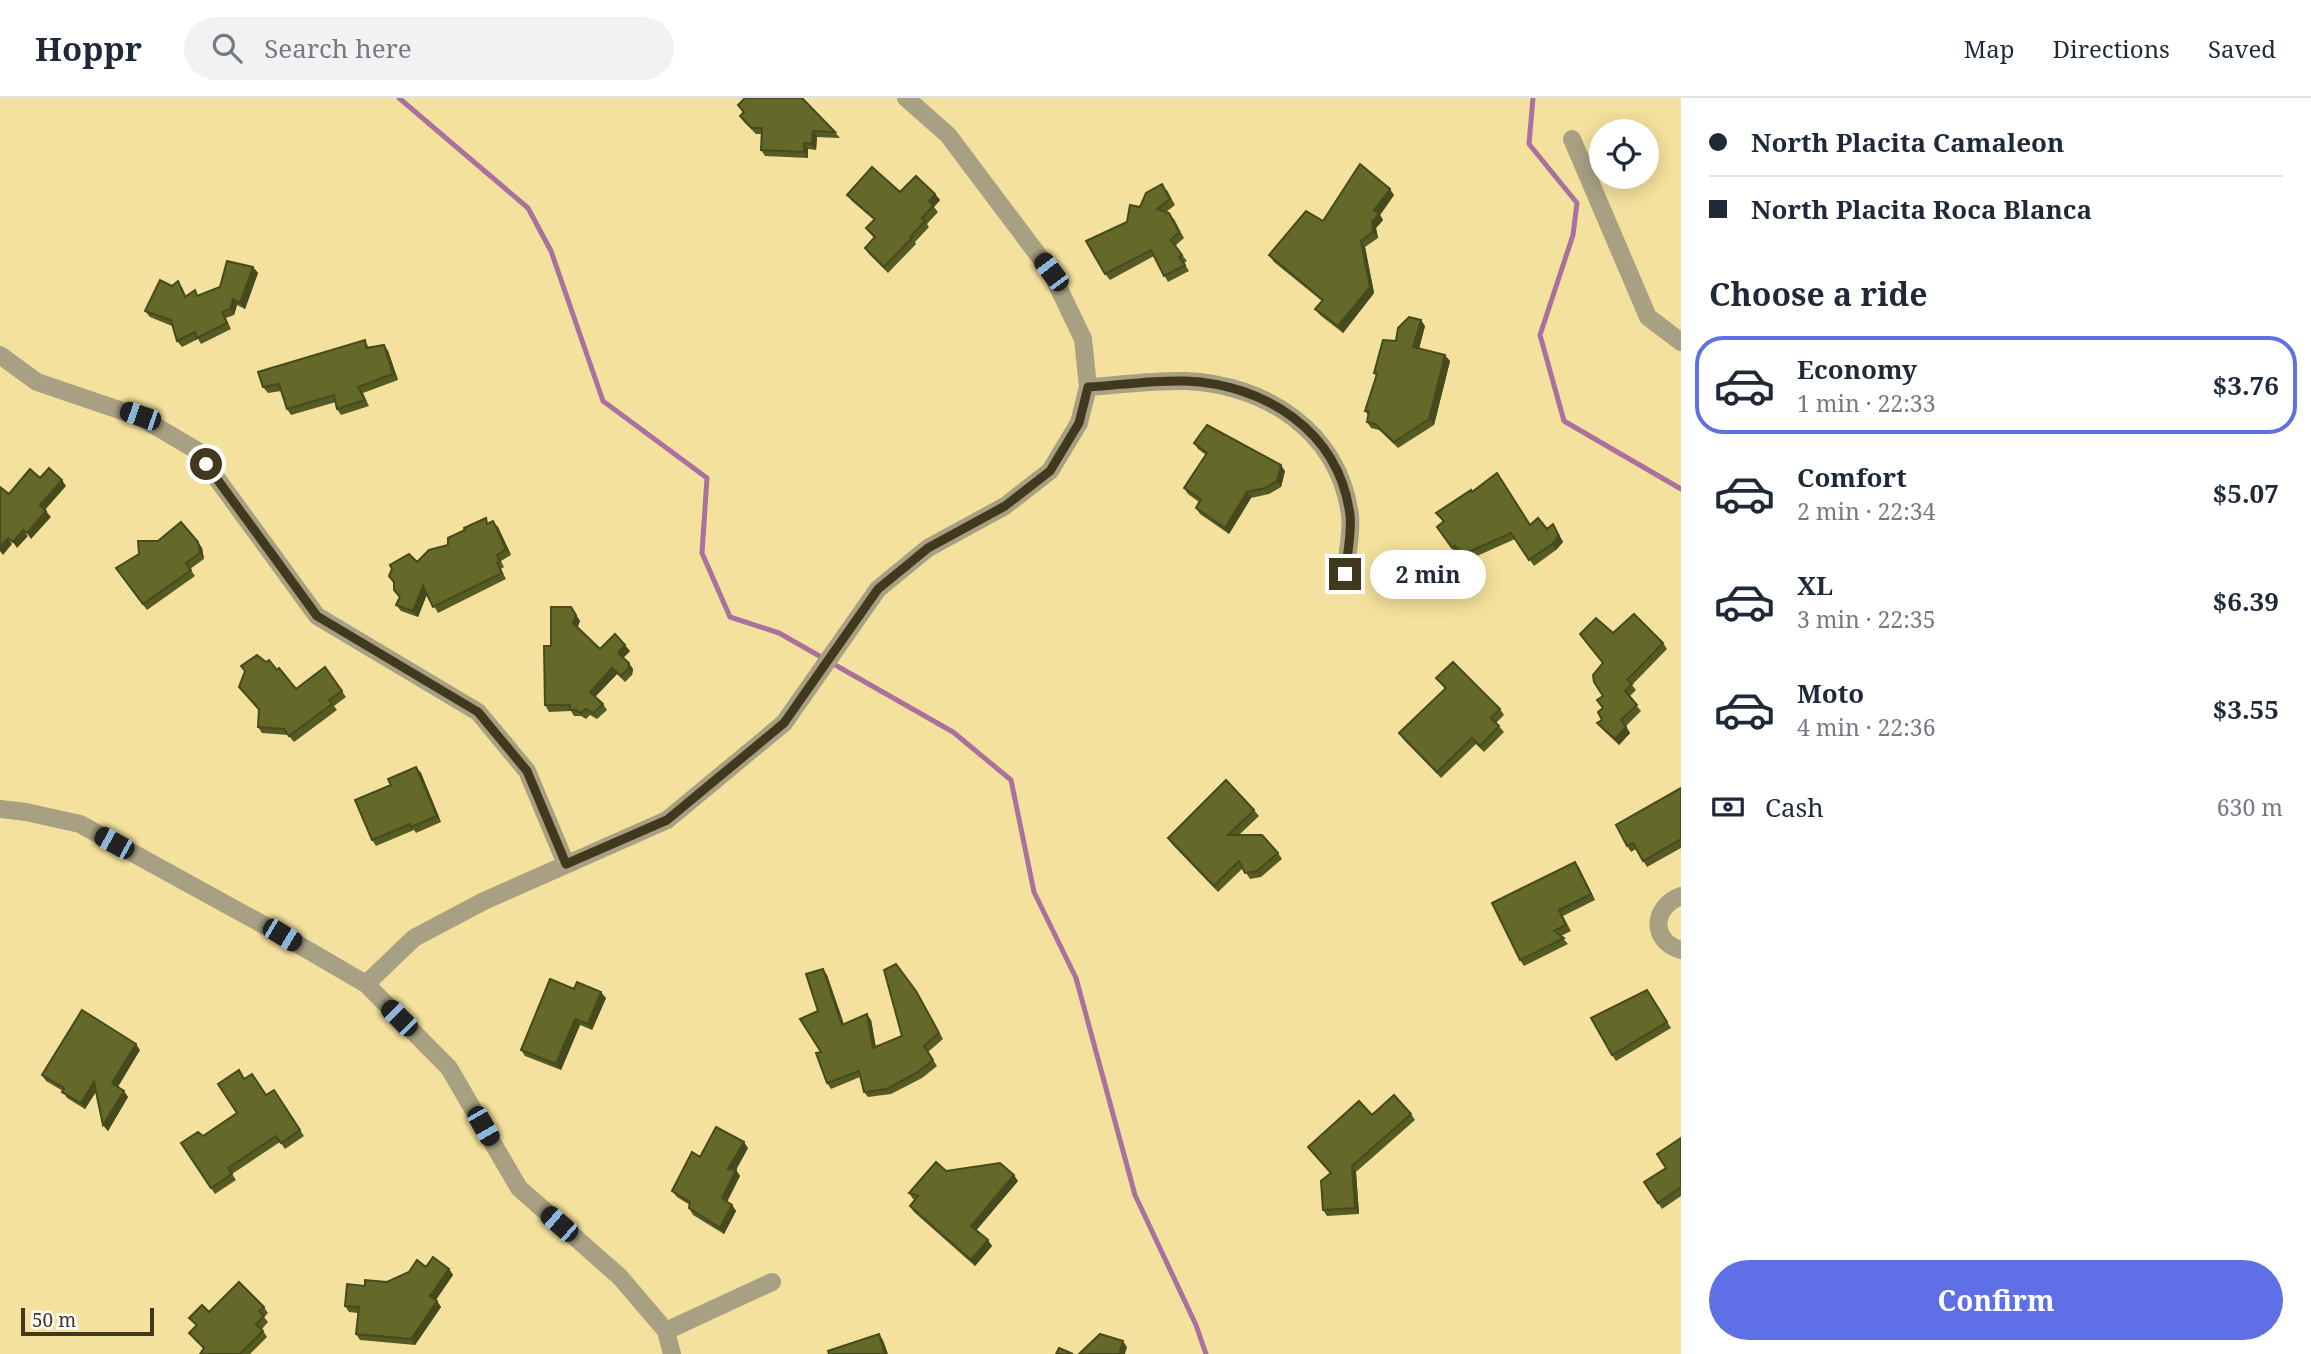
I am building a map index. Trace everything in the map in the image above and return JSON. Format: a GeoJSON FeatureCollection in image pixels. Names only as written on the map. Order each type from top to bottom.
{"type":"FeatureCollection","features":[{"type":"Feature","properties":{"kind":"street"},"geometry":{"type":"LineString","coordinates":[[366,984],[414,938],[484,901],[667,820],[784,723],[878,589],[928,548],[1005,506],[1050,471],[1079,423],[1088,387],[1083,339],[1051,272],[948,135],[906,98]]}},
{"type":"Feature","properties":{"kind":"street"},"geometry":{"type":"LineString","coordinates":[[1572,139],[1648,317],[1681,342]]}},
{"type":"Feature","properties":{"kind":"street"},"geometry":{"type":"LineString","coordinates":[[0,355],[37,382],[140,416],[196,450],[317,616],[478,712],[527,771],[566,864]]}},
{"type":"Feature","properties":{"kind":"street"},"geometry":{"type":"LineString","coordinates":[[1088,387],[1186,381],[1251,394],[1273,403],[1293,416],[1317,438],[1338,471],[1346,495],[1350,518],[1345,574]]}},
{"type":"Feature","properties":{"kind":"street"},"geometry":{"type":"LineString","coordinates":[[0,809],[79,824],[366,984],[449,1068],[519,1188],[620,1277],[666,1331],[672,1354]]}},
{"type":"Feature","properties":{"kind":"street"},"geometry":{"type":"LineString","coordinates":[[1681,896],[1669,901],[1661,911],[1658,923],[1660,935],[1668,944],[1681,950]]}},
{"type":"Feature","properties":{"kind":"street"},"geometry":{"type":"LineString","coordinates":[[666,1331],[772,1282]]}},
{"type":"Feature","properties":{"kind":"building"},"geometry":{"type":"Polygon","coordinates":[[[745,98],[802,98],[835,132],[813,131],[812,144],[804,143],[804,152],[761,150],[762,128],[752,128],[740,116],[744,112],[738,105],[745,98]]]}},
{"type":"Feature","properties":{"kind":"building"},"geometry":{"type":"Polygon","coordinates":[[[1360,164],[1390,189],[1374,210],[1379,214],[1372,222],[1373,232],[1361,241],[1370,287],[1338,326],[1315,309],[1323,300],[1269,255],[1306,211],[1323,221],[1360,164]]]}},
{"type":"Feature","properties":{"kind":"building"},"geometry":{"type":"Polygon","coordinates":[[[872,167],[900,192],[916,176],[935,194],[929,201],[933,206],[922,218],[925,221],[884,267],[865,248],[875,237],[866,228],[875,219],[847,195],[872,167]]]}},
{"type":"Feature","properties":{"kind":"building"},"geometry":{"type":"Polygon","coordinates":[[[1162,184],[1170,199],[1157,209],[1169,213],[1179,232],[1171,240],[1182,255],[1179,257],[1185,265],[1164,276],[1151,250],[1105,274],[1086,241],[1127,222],[1130,205],[1140,207],[1146,193],[1162,184]]]}},
{"type":"Feature","properties":{"kind":"building"},"geometry":{"type":"Polygon","coordinates":[[[227,261],[253,267],[240,303],[233,299],[230,309],[222,312],[227,323],[197,338],[195,332],[177,341],[171,320],[145,311],[160,280],[172,286],[178,281],[185,297],[195,290],[197,296],[220,287],[227,261]]]}},
{"type":"Feature","properties":{"kind":"building"},"geometry":{"type":"Polygon","coordinates":[[[1409,317],[1421,320],[1413,347],[1445,355],[1429,419],[1394,442],[1375,424],[1367,422],[1369,411],[1365,411],[1377,374],[1374,373],[1383,340],[1396,341],[1398,328],[1409,317]]]}},
{"type":"Feature","properties":{"kind":"building"},"geometry":{"type":"Polygon","coordinates":[[[365,340],[366,348],[384,345],[393,374],[358,387],[365,400],[337,409],[334,395],[287,409],[279,384],[263,387],[258,372],[365,340]]]}},
{"type":"Feature","properties":{"kind":"building"},"geometry":{"type":"Polygon","coordinates":[[[1207,425],[1281,465],[1277,481],[1265,488],[1247,492],[1225,528],[1196,508],[1201,499],[1184,488],[1207,453],[1194,443],[1207,425]]]}},
{"type":"Feature","properties":{"kind":"building"},"geometry":{"type":"Polygon","coordinates":[[[49,468],[62,480],[40,505],[46,511],[27,533],[23,530],[13,542],[8,538],[0,547],[0,487],[9,494],[30,469],[40,478],[49,468]]]}},
{"type":"Feature","properties":{"kind":"building"},"geometry":{"type":"Polygon","coordinates":[[[1497,473],[1530,525],[1538,518],[1547,529],[1553,524],[1559,536],[1529,560],[1511,533],[1464,554],[1455,546],[1452,548],[1437,527],[1444,521],[1436,513],[1471,490],[1472,492],[1497,473]]]}},
{"type":"Feature","properties":{"kind":"building"},"geometry":{"type":"Polygon","coordinates":[[[486,518],[487,524],[493,521],[506,549],[497,555],[500,561],[497,563],[502,573],[433,607],[423,586],[413,611],[396,605],[400,597],[389,576],[392,569],[390,565],[409,554],[417,562],[429,550],[448,545],[448,538],[486,518]]]}},
{"type":"Feature","properties":{"kind":"building"},"geometry":{"type":"Polygon","coordinates":[[[181,522],[198,542],[200,553],[186,563],[191,570],[143,604],[116,568],[139,554],[138,541],[158,541],[181,522]]]}},
{"type":"Feature","properties":{"kind":"building"},"geometry":{"type":"Polygon","coordinates":[[[551,607],[571,607],[576,615],[573,623],[600,649],[615,634],[625,645],[618,653],[629,663],[628,669],[621,676],[612,668],[590,692],[603,704],[593,713],[586,709],[581,713],[570,710],[570,705],[545,705],[544,646],[551,646],[551,607]]]}},
{"type":"Feature","properties":{"kind":"building"},"geometry":{"type":"Polygon","coordinates":[[[1634,614],[1663,643],[1627,680],[1632,684],[1625,691],[1637,705],[1621,720],[1626,727],[1615,739],[1597,723],[1602,720],[1598,712],[1603,708],[1597,700],[1603,696],[1594,682],[1593,675],[1603,663],[1580,634],[1596,618],[1613,633],[1634,614]]]}},
{"type":"Feature","properties":{"kind":"building"},"geometry":{"type":"Polygon","coordinates":[[[257,655],[266,662],[269,660],[277,670],[279,668],[296,689],[325,667],[342,691],[329,700],[332,704],[289,736],[284,729],[258,727],[259,709],[239,687],[245,671],[241,666],[257,655]]]}},
{"type":"Feature","properties":{"kind":"building"},"geometry":{"type":"Polygon","coordinates":[[[1453,662],[1500,709],[1491,718],[1499,726],[1480,746],[1472,738],[1437,772],[1399,733],[1446,688],[1436,678],[1453,662]]]}},
{"type":"Feature","properties":{"kind":"building"},"geometry":{"type":"Polygon","coordinates":[[[416,767],[437,816],[372,840],[355,800],[391,785],[388,779],[416,767]]]}},
{"type":"Feature","properties":{"kind":"building"},"geometry":{"type":"Polygon","coordinates":[[[1226,780],[1254,810],[1228,835],[1262,835],[1278,853],[1257,871],[1245,873],[1239,861],[1214,886],[1168,838],[1226,780]]]}},
{"type":"Feature","properties":{"kind":"building"},"geometry":{"type":"Polygon","coordinates":[[[1681,788],[1681,839],[1643,861],[1633,843],[1627,846],[1616,825],[1681,788]]]}},
{"type":"Feature","properties":{"kind":"building"},"geometry":{"type":"Polygon","coordinates":[[[1575,862],[1591,894],[1559,910],[1566,925],[1554,931],[1564,938],[1520,960],[1492,903],[1575,862]]]}},
{"type":"Feature","properties":{"kind":"building"},"geometry":{"type":"Polygon","coordinates":[[[896,964],[916,991],[939,1033],[924,1046],[933,1060],[918,1072],[887,1089],[864,1092],[859,1071],[827,1083],[816,1053],[821,1052],[800,1019],[818,1011],[806,974],[823,969],[842,1025],[867,1014],[873,1048],[902,1036],[884,970],[896,964]]]}},
{"type":"Feature","properties":{"kind":"building"},"geometry":{"type":"Polygon","coordinates":[[[550,979],[574,989],[577,982],[601,992],[588,1024],[575,1019],[556,1064],[521,1050],[550,979]]]}},
{"type":"Feature","properties":{"kind":"building"},"geometry":{"type":"Polygon","coordinates":[[[1647,990],[1667,1022],[1612,1055],[1591,1018],[1647,990]]]}},
{"type":"Feature","properties":{"kind":"building"},"geometry":{"type":"Polygon","coordinates":[[[82,1010],[136,1044],[112,1083],[124,1091],[103,1125],[94,1082],[81,1103],[62,1092],[64,1088],[42,1075],[82,1010]]]}},
{"type":"Feature","properties":{"kind":"building"},"geometry":{"type":"Polygon","coordinates":[[[239,1070],[244,1079],[252,1074],[266,1095],[274,1090],[300,1130],[281,1143],[276,1136],[228,1168],[232,1174],[211,1188],[181,1143],[198,1132],[203,1136],[237,1113],[218,1084],[239,1070]]]}},
{"type":"Feature","properties":{"kind":"building"},"geometry":{"type":"Polygon","coordinates":[[[1394,1095],[1411,1114],[1352,1166],[1355,1208],[1323,1210],[1321,1181],[1331,1173],[1308,1147],[1359,1101],[1372,1115],[1394,1095]]]}},
{"type":"Feature","properties":{"kind":"building"},"geometry":{"type":"Polygon","coordinates":[[[716,1127],[744,1142],[728,1169],[736,1170],[722,1198],[732,1205],[720,1228],[689,1208],[690,1202],[672,1191],[692,1152],[700,1157],[716,1127]]]}},
{"type":"Feature","properties":{"kind":"building"},"geometry":{"type":"Polygon","coordinates":[[[1681,1138],[1681,1187],[1658,1203],[1644,1182],[1666,1168],[1657,1154],[1681,1138]]]}},
{"type":"Feature","properties":{"kind":"building"},"geometry":{"type":"Polygon","coordinates":[[[936,1162],[946,1171],[1000,1163],[1014,1175],[971,1226],[988,1240],[971,1260],[910,1206],[918,1196],[909,1193],[936,1162]]]}},
{"type":"Feature","properties":{"kind":"building"},"geometry":{"type":"Polygon","coordinates":[[[433,1257],[449,1269],[430,1296],[437,1301],[411,1339],[356,1334],[359,1307],[345,1306],[347,1284],[365,1286],[365,1280],[387,1282],[409,1272],[417,1260],[426,1267],[433,1257]]]}},
{"type":"Feature","properties":{"kind":"building"},"geometry":{"type":"Polygon","coordinates":[[[239,1282],[264,1307],[259,1311],[264,1316],[256,1324],[263,1331],[240,1354],[200,1354],[204,1348],[189,1333],[197,1325],[189,1318],[202,1305],[209,1312],[239,1282]]]}},
{"type":"Feature","properties":{"kind":"building"},"geometry":{"type":"Polygon","coordinates":[[[879,1334],[885,1354],[829,1354],[828,1351],[879,1334]]]}},
{"type":"Feature","properties":{"kind":"building"},"geometry":{"type":"Polygon","coordinates":[[[1100,1334],[1123,1341],[1119,1354],[1079,1354],[1100,1334]]]}},
{"type":"Feature","properties":{"kind":"building"},"geometry":{"type":"Polygon","coordinates":[[[1059,1348],[1073,1354],[1056,1354],[1059,1348]]]}},
{"type":"Feature","properties":{"kind":"waterway"},"geometry":{"type":"LineString","coordinates":[[399,98],[528,208],[551,251],[603,401],[707,478],[702,553],[730,617],[779,633],[953,732],[1011,780],[1034,892],[1076,978],[1135,1195],[1196,1325],[1206,1354]]}},
{"type":"Feature","properties":{"kind":"waterway"},"geometry":{"type":"LineString","coordinates":[[1533,98],[1529,144],[1577,203],[1573,235],[1540,335],[1564,421],[1681,489]]}},
{"type":"Feature","properties":{"kind":"route"},"geometry":{"type":"LineString","coordinates":[[206,464],[317,616],[478,712],[527,771],[566,864],[667,820],[784,723],[878,589],[928,548],[1005,506],[1050,471],[1079,423],[1088,387],[1186,381],[1251,394],[1273,403],[1293,416],[1317,438],[1338,471],[1346,495],[1350,518],[1345,574]]}}]}
